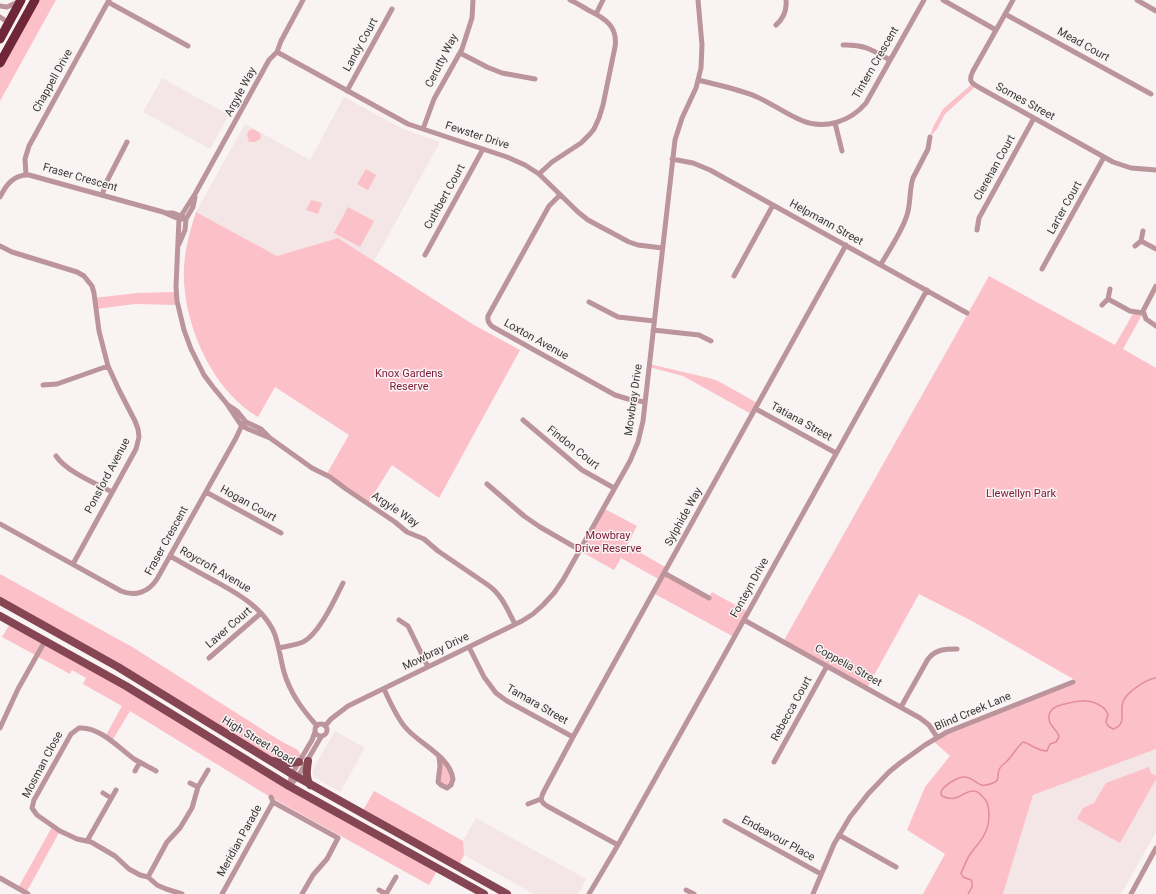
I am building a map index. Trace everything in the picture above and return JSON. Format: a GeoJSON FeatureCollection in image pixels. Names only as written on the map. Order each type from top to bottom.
{"type":"FeatureCollection","features":[{"type":"Feature","properties":{"kind":"highway"},"geometry":{"type":"LineString","coordinates":[[0,39],[5,26],[21,0]]}},
{"type":"Feature","properties":{"kind":"highway"},"geometry":{"type":"LineString","coordinates":[[0,63],[35,0]]}},
{"type":"Feature","properties":{"kind":"highway"},"geometry":{"type":"LineString","coordinates":[[5,26],[18,31]]}},
{"type":"Feature","properties":{"kind":"main road","name":"High Street Road"},"geometry":{"type":"LineString","coordinates":[[0,601],[118,667],[267,760],[310,785],[507,894]]}},
{"type":"Feature","properties":{"kind":"main road","name":"High Street Road"},"geometry":{"type":"LineString","coordinates":[[0,616],[114,679],[288,786],[484,894]]}},
{"type":"Feature","properties":{"kind":"main road"},"geometry":{"type":"LineString","coordinates":[[175,716],[178,712],[176,703]]}},
{"type":"Feature","properties":{"kind":"main road"},"geometry":{"type":"LineString","coordinates":[[267,760],[290,763],[299,762]]}},
{"type":"Feature","properties":{"kind":"main road"},"geometry":{"type":"LineString","coordinates":[[308,761],[307,775],[310,785]]}},
{"type":"Feature","properties":{"kind":"main road"},"geometry":{"type":"LineString","coordinates":[[454,864],[464,883]]}},
{"type":"Feature","properties":{"kind":"street"},"geometry":{"type":"LineString","coordinates":[[0,6],[12,5],[21,0]]}},
{"type":"Feature","properties":{"kind":"street","name":"Argyle Way"},"geometry":{"type":"LineString","coordinates":[[303,0],[281,41],[277,52],[269,60],[182,218],[176,269],[176,292],[178,308],[190,349],[201,370],[213,387],[245,424],[270,438],[312,468],[335,480],[407,532],[424,539],[438,551],[488,584],[501,597],[514,624]]}},
{"type":"Feature","properties":{"kind":"street","name":"Cerutty Way"},"geometry":{"type":"LineString","coordinates":[[423,129],[434,99],[460,53],[468,33],[472,18],[473,0]]}},
{"type":"Feature","properties":{"kind":"street"},"geometry":{"type":"LineString","coordinates":[[539,174],[552,162],[586,139],[594,129],[599,118],[616,42],[614,32],[605,20],[570,0]]}},
{"type":"Feature","properties":{"kind":"street"},"geometry":{"type":"LineString","coordinates":[[596,14],[603,0]]}},
{"type":"Feature","properties":{"kind":"street","name":"Mowbray Drive"},"geometry":{"type":"LineString","coordinates":[[288,786],[308,761],[321,737],[326,734],[327,729],[325,726],[331,718],[348,706],[469,648],[533,614],[554,594],[563,580],[627,466],[636,447],[641,431],[674,140],[694,93],[701,68],[702,45],[698,0]]}},
{"type":"Feature","properties":{"kind":"street"},"geometry":{"type":"LineString","coordinates":[[776,25],[780,22],[785,13],[786,0]]}},
{"type":"Feature","properties":{"kind":"street","name":"Tintern Crescent"},"geometry":{"type":"LineString","coordinates":[[698,80],[751,94],[807,123],[819,125],[835,123],[851,116],[863,106],[869,98],[924,0]]}},
{"type":"Feature","properties":{"kind":"street"},"geometry":{"type":"LineString","coordinates":[[943,0],[996,30]]}},
{"type":"Feature","properties":{"kind":"street","name":"Somes Street"},"geometry":{"type":"LineString","coordinates":[[1013,0],[973,71],[971,80],[976,86],[1117,164],[1156,170]]}},
{"type":"Feature","properties":{"kind":"street"},"geometry":{"type":"LineString","coordinates":[[1137,0],[1156,10]]}},
{"type":"Feature","properties":{"kind":"street"},"geometry":{"type":"LineString","coordinates":[[109,1],[188,46]]}},
{"type":"Feature","properties":{"kind":"street","name":"Chappell Drive"},"geometry":{"type":"LineString","coordinates":[[26,174],[25,159],[29,146],[109,1]]}},
{"type":"Feature","properties":{"kind":"street","name":"Landy Court"},"geometry":{"type":"LineString","coordinates":[[347,91],[392,9]]}},
{"type":"Feature","properties":{"kind":"street","name":"Mead Court"},"geometry":{"type":"LineString","coordinates":[[1005,14],[1151,94]]}},
{"type":"Feature","properties":{"kind":"street"},"geometry":{"type":"LineString","coordinates":[[0,17],[5,26]]}},
{"type":"Feature","properties":{"kind":"street"},"geometry":{"type":"LineString","coordinates":[[843,45],[855,45],[868,48],[890,60]]}},
{"type":"Feature","properties":{"kind":"street","name":"Fewster Drive"},"geometry":{"type":"LineString","coordinates":[[277,52],[402,122],[516,160],[539,174],[583,216],[633,244],[662,248]]}},
{"type":"Feature","properties":{"kind":"street"},"geometry":{"type":"LineString","coordinates":[[460,53],[487,67],[502,72],[535,78]]}},
{"type":"Feature","properties":{"kind":"street","name":"Clerehan Court"},"geometry":{"type":"LineString","coordinates":[[977,230],[979,218],[1034,118]]}},
{"type":"Feature","properties":{"kind":"street"},"geometry":{"type":"LineString","coordinates":[[835,123],[842,151]]}},
{"type":"Feature","properties":{"kind":"street"},"geometry":{"type":"LineString","coordinates":[[881,264],[906,218],[913,178],[928,149],[930,137]]}},
{"type":"Feature","properties":{"kind":"street"},"geometry":{"type":"LineString","coordinates":[[102,195],[108,177],[127,142]]}},
{"type":"Feature","properties":{"kind":"street","name":"Cuthbert Court"},"geometry":{"type":"LineString","coordinates":[[425,255],[483,149]]}},
{"type":"Feature","properties":{"kind":"street","name":"Larter Court"},"geometry":{"type":"LineString","coordinates":[[1042,269],[1104,157]]}},
{"type":"Feature","properties":{"kind":"street","name":"Helpmann Street"},"geometry":{"type":"LineString","coordinates":[[672,159],[687,161],[704,166],[967,313]]}},
{"type":"Feature","properties":{"kind":"street","name":"Fraser Crescent"},"geometry":{"type":"LineString","coordinates":[[0,197],[11,182],[26,174],[163,212],[173,213],[182,218]]}},
{"type":"Feature","properties":{"kind":"street","name":"Loxton Avenue"},"geometry":{"type":"LineString","coordinates":[[560,194],[549,206],[487,319],[493,327],[615,395],[645,402]]}},
{"type":"Feature","properties":{"kind":"street"},"geometry":{"type":"LineString","coordinates":[[734,276],[773,205]]}},
{"type":"Feature","properties":{"kind":"street"},"geometry":{"type":"LineString","coordinates":[[1135,246],[1141,241],[1142,231]]}},
{"type":"Feature","properties":{"kind":"street"},"geometry":{"type":"LineString","coordinates":[[1141,241],[1156,249]]}},
{"type":"Feature","properties":{"kind":"street","name":"Sylphide Way"},"geometry":{"type":"LineString","coordinates":[[542,799],[542,793],[846,245]]}},
{"type":"Feature","properties":{"kind":"street","name":"Ponsford Avenue"},"geometry":{"type":"LineString","coordinates":[[0,246],[12,252],[77,272],[90,282],[94,293],[98,325],[108,366],[118,390],[136,421],[138,429],[138,445],[72,564]]}},
{"type":"Feature","properties":{"kind":"street"},"geometry":{"type":"LineString","coordinates":[[1156,286],[1144,307],[1143,313],[1148,320],[1156,326]]}},
{"type":"Feature","properties":{"kind":"street"},"geometry":{"type":"LineString","coordinates":[[1102,306],[1108,299],[1110,289]]}},
{"type":"Feature","properties":{"kind":"street","name":"Fonteyn Drive"},"geometry":{"type":"LineString","coordinates":[[589,894],[744,620],[927,290]]}},
{"type":"Feature","properties":{"kind":"street"},"geometry":{"type":"LineString","coordinates":[[1108,299],[1130,311],[1143,313]]}},
{"type":"Feature","properties":{"kind":"street"},"geometry":{"type":"LineString","coordinates":[[589,302],[618,317],[654,321]]}},
{"type":"Feature","properties":{"kind":"street"},"geometry":{"type":"LineString","coordinates":[[653,330],[699,335],[711,341]]}},
{"type":"Feature","properties":{"kind":"street"},"geometry":{"type":"LineString","coordinates":[[44,385],[57,384],[108,366]]}},
{"type":"Feature","properties":{"kind":"street","name":"Tatiana Street"},"geometry":{"type":"LineString","coordinates":[[756,409],[836,453]]}},
{"type":"Feature","properties":{"kind":"street","name":"Findon Court"},"geometry":{"type":"LineString","coordinates":[[523,420],[582,470],[614,488]]}},
{"type":"Feature","properties":{"kind":"street","name":"Fraser Crescent"},"geometry":{"type":"LineString","coordinates":[[0,524],[121,591],[132,594],[142,592],[151,587],[157,579],[245,424]]}},
{"type":"Feature","properties":{"kind":"street"},"geometry":{"type":"LineString","coordinates":[[56,456],[60,462],[68,468],[112,492]]}},
{"type":"Feature","properties":{"kind":"street"},"geometry":{"type":"LineString","coordinates":[[487,484],[524,516],[543,530],[580,550]]}},
{"type":"Feature","properties":{"kind":"street","name":"Hogan Court"},"geometry":{"type":"LineString","coordinates":[[206,492],[281,533]]}},
{"type":"Feature","properties":{"kind":"street","name":"Roycroft Avenue"},"geometry":{"type":"LineString","coordinates":[[170,556],[241,596],[261,613],[273,630],[279,648],[285,677],[292,692],[317,726]]}},
{"type":"Feature","properties":{"kind":"street"},"geometry":{"type":"LineString","coordinates":[[664,573],[709,598]]}},
{"type":"Feature","properties":{"kind":"street"},"geometry":{"type":"LineString","coordinates":[[279,648],[303,642],[313,634],[344,583]]}},
{"type":"Feature","properties":{"kind":"street","name":"Laver Court"},"geometry":{"type":"LineString","coordinates":[[209,658],[261,613]]}},
{"type":"Feature","properties":{"kind":"street"},"geometry":{"type":"LineString","coordinates":[[400,620],[408,626],[428,667]]}},
{"type":"Feature","properties":{"kind":"street","name":"Coppelia Street"},"geometry":{"type":"LineString","coordinates":[[744,620],[927,722],[937,737]]}},
{"type":"Feature","properties":{"kind":"street"},"geometry":{"type":"LineString","coordinates":[[0,727],[18,689],[45,641]]}},
{"type":"Feature","properties":{"kind":"street","name":"Tamara Street"},"geometry":{"type":"LineString","coordinates":[[469,648],[484,677],[496,693],[573,737]]}},
{"type":"Feature","properties":{"kind":"street"},"geometry":{"type":"LineString","coordinates":[[902,707],[930,656],[939,650],[957,649]]}},
{"type":"Feature","properties":{"kind":"street","name":"Rebecca Court"},"geometry":{"type":"LineString","coordinates":[[774,762],[827,666]]}},
{"type":"Feature","properties":{"kind":"street","name":"Blind Creek Lane"},"geometry":{"type":"LineString","coordinates":[[813,894],[830,852],[855,810],[878,783],[910,756],[937,737],[1073,682]]}},
{"type":"Feature","properties":{"kind":"street"},"geometry":{"type":"LineString","coordinates":[[384,689],[397,716],[404,726],[413,735],[439,756],[448,764],[453,776],[452,784],[447,788],[438,782],[440,766],[439,756]]}},
{"type":"Feature","properties":{"kind":"street"},"geometry":{"type":"LineString","coordinates":[[317,726],[321,724],[325,726]]}},
{"type":"Feature","properties":{"kind":"street","name":"Mowbray Drive"},"geometry":{"type":"LineString","coordinates":[[295,776],[299,762],[312,740],[317,726]]}},
{"type":"Feature","properties":{"kind":"street","name":"Mosman Close"},"geometry":{"type":"LineString","coordinates":[[156,771],[89,728],[79,728],[71,734],[34,800],[32,808],[37,815],[56,829],[77,839],[87,841],[115,856],[129,869],[166,889],[182,894]]}},
{"type":"Feature","properties":{"kind":"street"},"geometry":{"type":"LineString","coordinates":[[315,732],[317,736],[321,737]]}},
{"type":"Feature","properties":{"kind":"street"},"geometry":{"type":"LineString","coordinates":[[135,771],[140,762]]}},
{"type":"Feature","properties":{"kind":"street"},"geometry":{"type":"LineString","coordinates":[[148,878],[169,839],[180,828],[192,808],[198,787],[208,770]]}},
{"type":"Feature","properties":{"kind":"street"},"geometry":{"type":"LineString","coordinates":[[190,783],[198,787]]}},
{"type":"Feature","properties":{"kind":"street"},"geometry":{"type":"LineString","coordinates":[[87,841],[116,790]]}},
{"type":"Feature","properties":{"kind":"street"},"geometry":{"type":"LineString","coordinates":[[103,793],[111,798]]}},
{"type":"Feature","properties":{"kind":"street","name":"Meridian Parade"},"geometry":{"type":"LineString","coordinates":[[222,894],[272,799],[338,838],[326,859],[313,875],[302,894]]}},
{"type":"Feature","properties":{"kind":"street"},"geometry":{"type":"LineString","coordinates":[[528,804],[542,799],[543,803],[547,806],[618,845]]}},
{"type":"Feature","properties":{"kind":"street","name":"Endeavour Place"},"geometry":{"type":"LineString","coordinates":[[725,821],[821,874]]}},
{"type":"Feature","properties":{"kind":"street"},"geometry":{"type":"LineString","coordinates":[[839,835],[896,867]]}},
{"type":"Feature","properties":{"kind":"street"},"geometry":{"type":"LineString","coordinates":[[1131,894],[1156,848]]}},
{"type":"Feature","properties":{"kind":"street"},"geometry":{"type":"LineString","coordinates":[[379,890],[386,894],[396,877]]}},
{"type":"Feature","properties":{"kind":"street"},"geometry":{"type":"LineString","coordinates":[[0,878],[28,894]]}},
{"type":"Feature","properties":{"kind":"street"},"geometry":{"type":"LineString","coordinates":[[686,890],[694,894]]}},
{"type":"Feature","properties":{"kind":"shaded area"},"geometry":{"type":"Polygon","coordinates":[[[162,78],[229,115],[210,149],[143,112],[162,78]]]}},
{"type":"Feature","properties":{"kind":"shaded area"},"geometry":{"type":"Polygon","coordinates":[[[344,97],[403,129],[440,142],[374,261],[338,238],[277,256],[196,212],[245,124],[310,160],[344,97]]]}},
{"type":"Feature","properties":{"kind":"shaded area"},"geometry":{"type":"Polygon","coordinates":[[[335,731],[365,748],[340,792],[314,777],[312,771],[335,731]]]}},
{"type":"Feature","properties":{"kind":"shaded area"},"geometry":{"type":"Polygon","coordinates":[[[1156,749],[1156,832],[1121,894],[1003,894],[1033,795],[1156,749]]]}},
{"type":"Feature","properties":{"kind":"shaded area"},"geometry":{"type":"Polygon","coordinates":[[[476,818],[586,879],[578,894],[534,894],[464,855],[463,841],[476,818]]]}},
{"type":"Feature","properties":{"kind":"green space"},"geometry":{"type":"Polygon","coordinates":[[[35,0],[56,0],[0,101],[0,63],[35,0]]]}},
{"type":"Feature","properties":{"kind":"green space"},"geometry":{"type":"Polygon","coordinates":[[[973,83],[976,86],[945,114],[937,129],[930,137],[933,127],[943,109],[973,83]]]}},
{"type":"Feature","properties":{"kind":"green space"},"geometry":{"type":"Polygon","coordinates":[[[253,129],[260,133],[261,138],[255,142],[249,142],[247,135],[248,131],[253,129]]]}},
{"type":"Feature","properties":{"kind":"green space"},"geometry":{"type":"Polygon","coordinates":[[[366,169],[376,175],[368,190],[357,184],[366,169]]]}},
{"type":"Feature","properties":{"kind":"green space"},"geometry":{"type":"Polygon","coordinates":[[[311,200],[322,203],[318,214],[306,210],[311,200]]]}},
{"type":"Feature","properties":{"kind":"green space"},"geometry":{"type":"Polygon","coordinates":[[[348,207],[374,221],[360,247],[334,233],[348,207]]]}},
{"type":"Feature","properties":{"kind":"green space","name":"Knox Gardens Reserve"},"geometry":{"type":"Polygon","coordinates":[[[196,212],[277,256],[338,238],[474,325],[520,350],[439,498],[392,465],[368,503],[326,475],[349,435],[275,387],[258,417],[243,407],[230,394],[210,367],[202,351],[195,335],[186,301],[184,268],[188,240],[196,212]]]}},
{"type":"Feature","properties":{"kind":"green space","name":"Llewellyn Park"},"geometry":{"type":"Polygon","coordinates":[[[989,276],[1115,345],[1134,312],[1143,313],[1123,349],[1156,368],[1156,749],[1033,795],[1003,894],[923,894],[945,854],[907,830],[925,787],[950,756],[932,740],[1075,680],[972,621],[919,594],[867,688],[783,642],[989,276]]]}},
{"type":"Feature","properties":{"kind":"green space"},"geometry":{"type":"Polygon","coordinates":[[[176,292],[178,305],[135,304],[96,309],[94,298],[137,293],[176,292]]]}},
{"type":"Feature","properties":{"kind":"green space"},"geometry":{"type":"Polygon","coordinates":[[[649,364],[718,381],[759,404],[753,415],[683,376],[649,367],[649,364]]]}},
{"type":"Feature","properties":{"kind":"green space","name":"Mowbray Drive Reserve"},"geometry":{"type":"Polygon","coordinates":[[[603,508],[637,526],[627,545],[667,568],[665,573],[709,597],[712,592],[748,612],[734,637],[653,593],[660,580],[621,558],[614,570],[580,551],[603,508]]]}},
{"type":"Feature","properties":{"kind":"green space"},"geometry":{"type":"Polygon","coordinates":[[[0,574],[134,648],[279,740],[298,750],[302,757],[299,762],[278,762],[0,601],[0,574]]]}},
{"type":"Feature","properties":{"kind":"green space"},"geometry":{"type":"Polygon","coordinates":[[[11,622],[438,869],[429,885],[267,795],[130,711],[112,741],[105,737],[122,706],[83,684],[86,678],[72,670],[70,674],[2,637],[11,622]]]}},
{"type":"Feature","properties":{"kind":"green space"},"geometry":{"type":"Polygon","coordinates":[[[439,757],[453,776],[451,785],[441,785],[439,757]]]}},
{"type":"Feature","properties":{"kind":"green space"},"geometry":{"type":"Polygon","coordinates":[[[1149,767],[1151,773],[1156,776],[1156,779],[1120,843],[1077,819],[1083,808],[1094,803],[1106,783],[1149,767]]]}},
{"type":"Feature","properties":{"kind":"green space"},"geometry":{"type":"Polygon","coordinates":[[[374,791],[463,841],[464,855],[458,867],[361,814],[374,791]]]}},
{"type":"Feature","properties":{"kind":"green space"},"geometry":{"type":"Polygon","coordinates":[[[52,827],[60,831],[26,893],[18,888],[52,827]]]}},
{"type":"Feature","properties":{"kind":"waterway"},"geometry":{"type":"LineString","coordinates":[[968,894],[972,887],[972,882],[971,880],[963,877],[961,873],[969,856],[982,839],[987,829],[989,820],[988,805],[984,798],[979,793],[974,791],[967,792],[956,798],[942,796],[941,791],[952,781],[962,777],[972,779],[983,785],[997,781],[998,772],[1001,767],[1023,742],[1040,750],[1047,751],[1050,744],[1056,742],[1059,737],[1051,725],[1049,715],[1054,708],[1060,705],[1078,701],[1093,702],[1104,708],[1108,714],[1106,722],[1108,726],[1113,729],[1118,727],[1122,721],[1123,702],[1128,694],[1147,681],[1156,678]]}}]}
